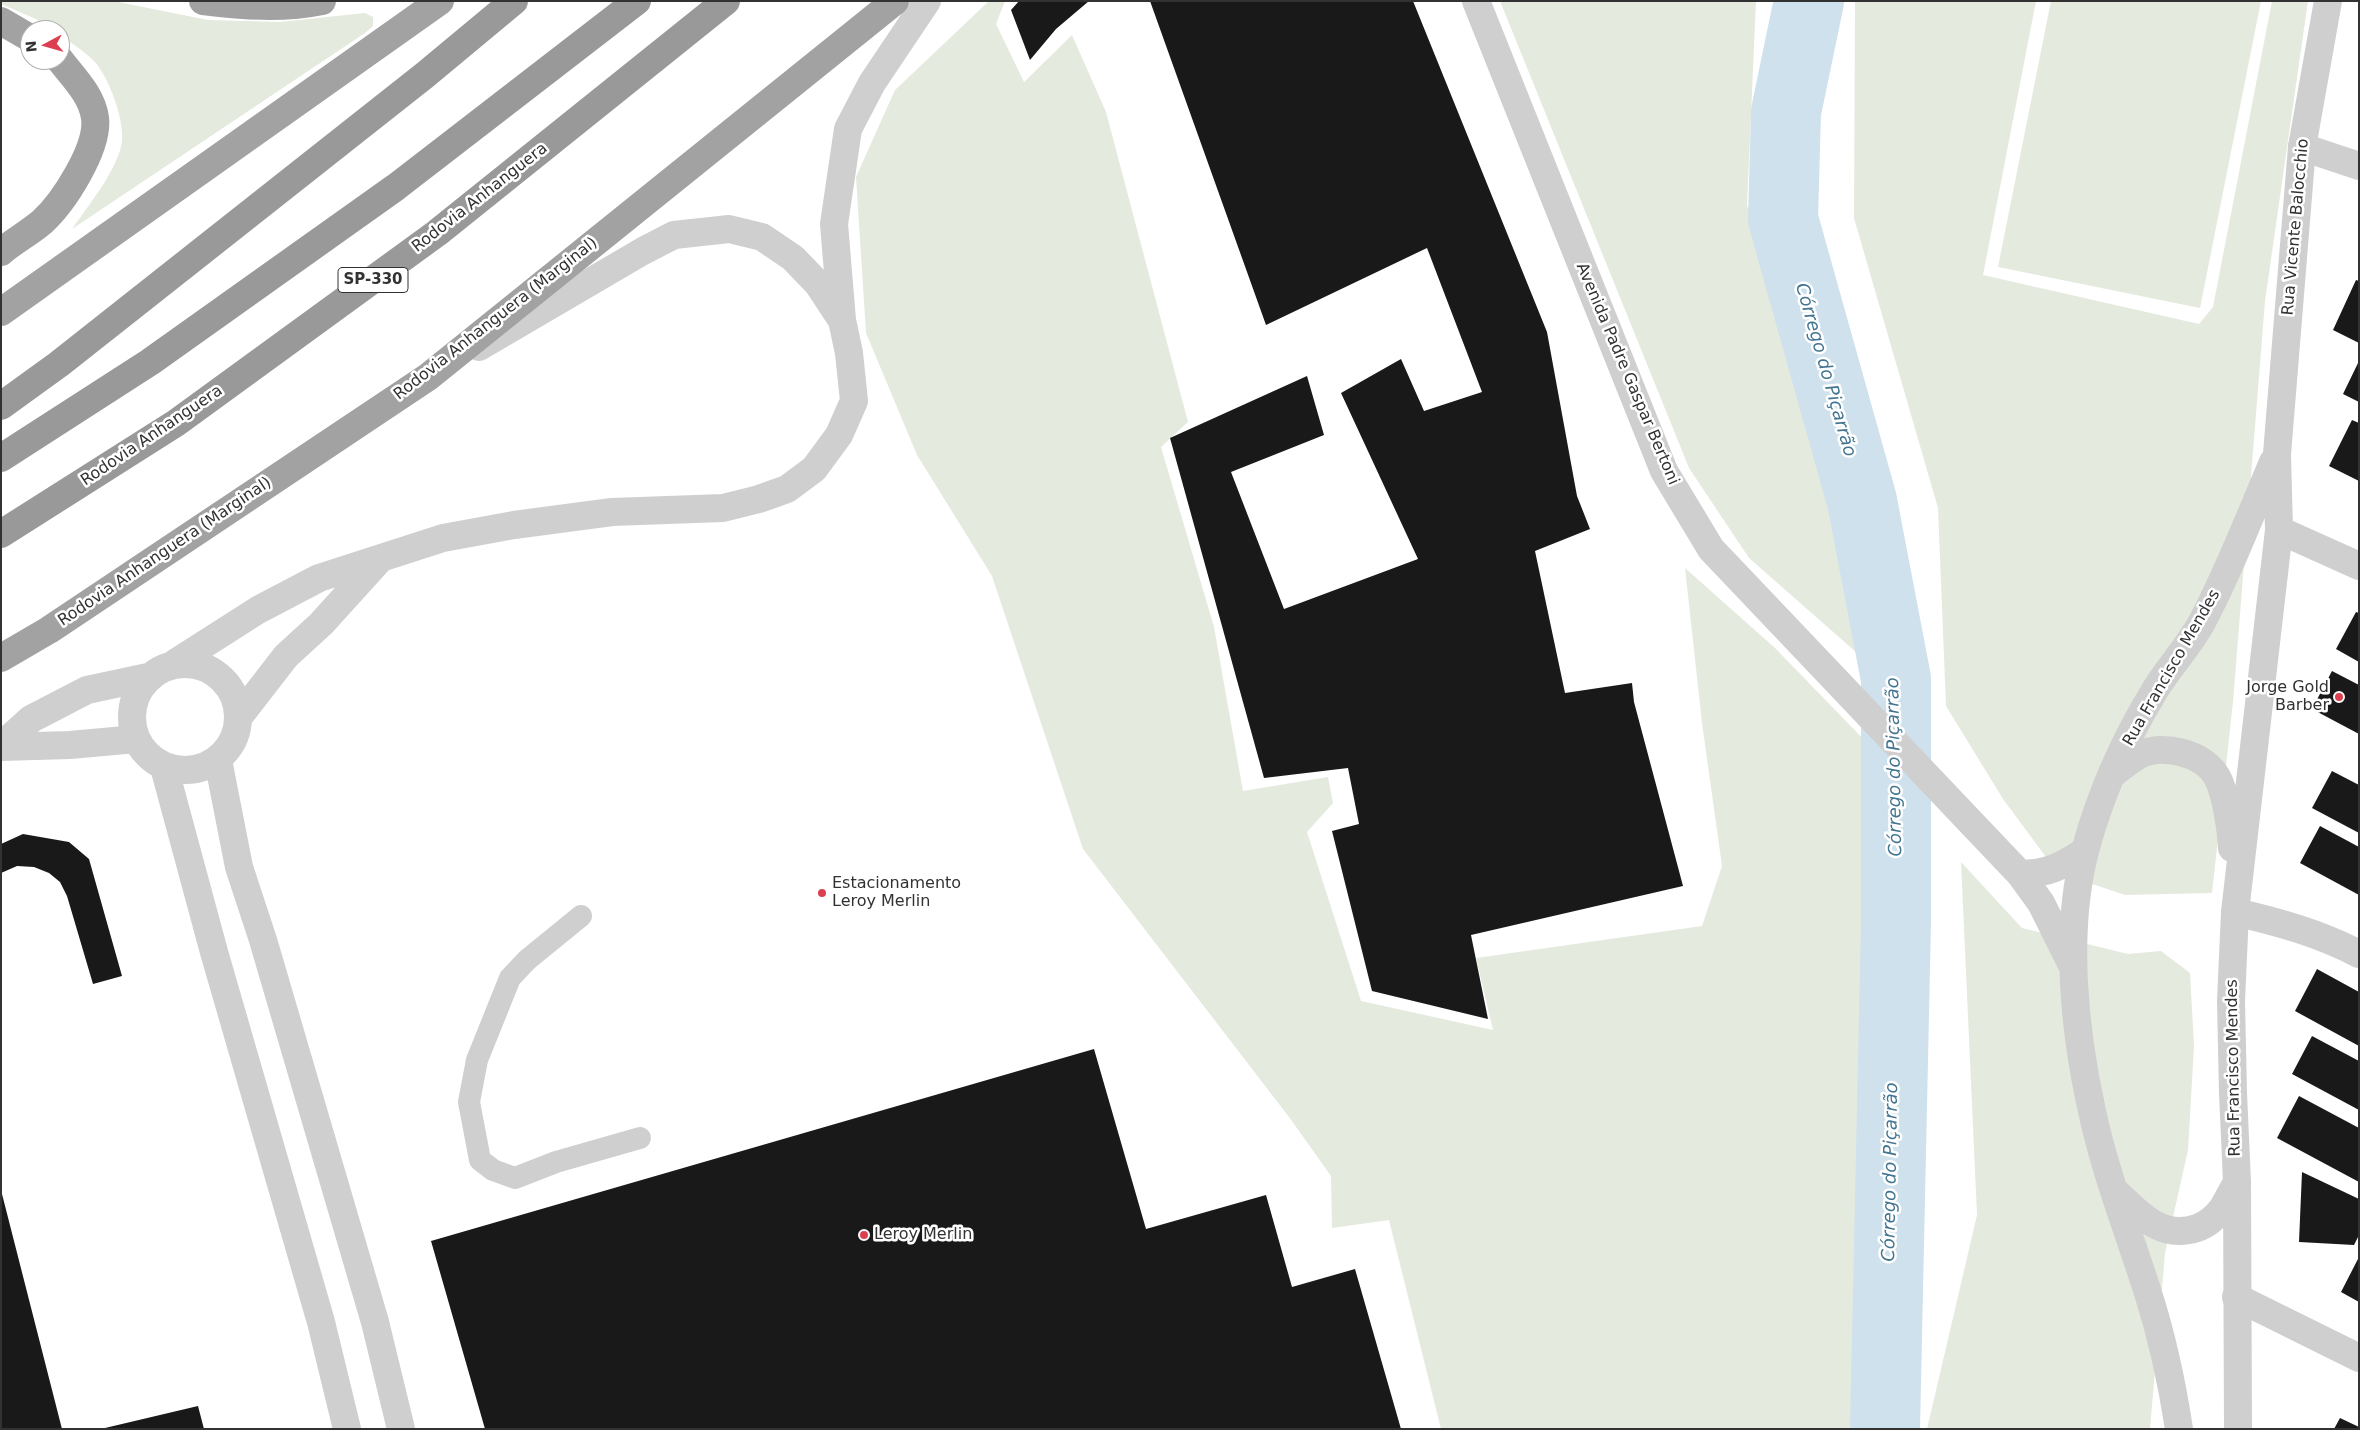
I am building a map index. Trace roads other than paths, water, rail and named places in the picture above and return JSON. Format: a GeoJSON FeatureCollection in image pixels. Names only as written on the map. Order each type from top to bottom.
{"type":"FeatureCollection","features":[{"type":"Feature","properties":{"kind":"highway"},"geometry":{"type":"LineString","coordinates":[[203,1],[249,7],[309,4],[322,1]]}},
{"type":"Feature","properties":{"kind":"highway"},"geometry":{"type":"LineString","coordinates":[[1,312],[440,1]]}},
{"type":"Feature","properties":{"kind":"highway"},"geometry":{"type":"LineString","coordinates":[[1,406],[60,364],[425,75],[514,1]]}},
{"type":"Feature","properties":{"kind":"highway"},"geometry":{"type":"LineString","coordinates":[[1,458],[150,362],[396,187],[637,1]]}},
{"type":"Feature","properties":{"kind":"highway","name":"Rodovia Anhanguera"},"geometry":{"type":"LineString","coordinates":[[1,534],[176,423],[437,233],[726,1]]}},
{"type":"Feature","properties":{"kind":"highway","name":"Rodovia Anhanguera (Marginal)"},"geometry":{"type":"LineString","coordinates":[[1,658],[49,630],[428,377],[895,1]]}},
{"type":"Feature","properties":{"kind":"highway"},"geometry":{"type":"LineString","coordinates":[[1,20],[20,32]]}},
{"type":"Feature","properties":{"kind":"highway"},"geometry":{"type":"LineString","coordinates":[[1,252],[43,221],[75,180],[91,149],[95,119],[87,94],[68,70]]}},
{"type":"Feature","properties":{"kind":"street"},"geometry":{"type":"LineString","coordinates":[[176,663],[194,663],[212,670],[227,683],[236,700],[238,718],[236,734],[218,760],[201,768],[182,771],[164,766],[152,760],[136,739],[131,723],[132,706],[138,690],[148,677],[156,671],[176,663],[258,610],[319,578],[443,538],[514,524],[612,512],[723,508],[758,500],[787,489],[814,469],[839,435],[854,401],[849,353],[842,320],[834,224],[848,129],[872,83],[927,1]]}},
{"type":"Feature","properties":{"kind":"street","name":"Avenida Padre Gaspar Bertoni"},"geometry":{"type":"LineString","coordinates":[[1476,1],[1664,471],[1711,549],[2020,874],[2042,902],[2073,967]]}},
{"type":"Feature","properties":{"kind":"street","name":"Rua Vicente Balocchio"},"geometry":{"type":"LineString","coordinates":[[2277,454],[2302,147],[2328,1]]}},
{"type":"Feature","properties":{"kind":"street"},"geometry":{"type":"LineString","coordinates":[[2302,147],[2359,166]]}},
{"type":"Feature","properties":{"kind":"street"},"geometry":{"type":"LineString","coordinates":[[428,377],[643,251],[674,235],[702,231],[729,229],[762,237],[793,258],[818,284],[842,320]]}},
{"type":"Feature","properties":{"kind":"street","name":"Rua Francisco Mendes"},"geometry":{"type":"LineString","coordinates":[[2238,1429],[2237,1182],[2232,1093],[2231,1001],[2235,912],[2279,530],[2277,454]]}},
{"type":"Feature","properties":{"kind":"street","name":"Rua Francisco Mendes"},"geometry":{"type":"LineString","coordinates":[[2179,1429],[2172,1382],[2149,1295],[2114,1190],[2092,1112],[2079,1039],[2073,967],[2075,916],[2085,851],[2111,775],[2155,690],[2200,625],[2228,568],[2277,454]]}},
{"type":"Feature","properties":{"kind":"street"},"geometry":{"type":"LineString","coordinates":[[2279,530],[2359,566]]}},
{"type":"Feature","properties":{"kind":"street"},"geometry":{"type":"LineString","coordinates":[[238,718],[286,656],[321,624],[379,560]]}},
{"type":"Feature","properties":{"kind":"street"},"geometry":{"type":"LineString","coordinates":[[1,747],[31,719],[87,690],[148,677]]}},
{"type":"Feature","properties":{"kind":"street"},"geometry":{"type":"LineString","coordinates":[[1,747],[70,746],[136,739]]}},
{"type":"Feature","properties":{"kind":"street"},"geometry":{"type":"LineString","coordinates":[[2111,775],[2140,754],[2169,749],[2197,758],[2217,777],[2231,824],[2235,912],[2283,923],[2330,938],[2359,954]]}},
{"type":"Feature","properties":{"kind":"street"},"geometry":{"type":"LineString","coordinates":[[218,760],[239,867],[263,940],[375,1322],[401,1429]]}},
{"type":"Feature","properties":{"kind":"street"},"geometry":{"type":"LineString","coordinates":[[164,766],[214,952],[321,1322],[347,1429]]}},
{"type":"Feature","properties":{"kind":"street"},"geometry":{"type":"LineString","coordinates":[[2020,874],[2037,874],[2060,868],[2085,851]]}},
{"type":"Feature","properties":{"kind":"street"},"geometry":{"type":"LineString","coordinates":[[2114,1190],[2142,1216],[2161,1229],[2184,1232],[2204,1226],[2221,1211],[2237,1182]]}},
{"type":"Feature","properties":{"kind":"street"},"geometry":{"type":"LineString","coordinates":[[2236,1297],[2359,1358]]}},
{"type":"Feature","properties":{"kind":"lane"},"geometry":{"type":"LineString","coordinates":[[581,916],[527,960],[510,978],[477,1060],[469,1102],[480,1160],[493,1170],[515,1178],[556,1162],[640,1138]]}},
{"type":"Feature","properties":{"kind":"waterway","name":"Córrego do Piçarrão"},"geometry":{"type":"LineString","coordinates":[[1809,1],[1786,112],[1783,219],[1862,501],[1896,679],[1896,922],[1885,1429]]}},
{"type":"Feature","properties":{"kind":"place","name":"Jorge Gold Barber"},"geometry":{"type":"Point","coordinates":[2339,697]}},
{"type":"Feature","properties":{"kind":"place","name":"Estacionamento Leroy Merlin"},"geometry":{"type":"Point","coordinates":[822,893]}},
{"type":"Feature","properties":{"kind":"place","name":"Leroy Merlin"},"geometry":{"type":"Point","coordinates":[864,1235]}}]}
